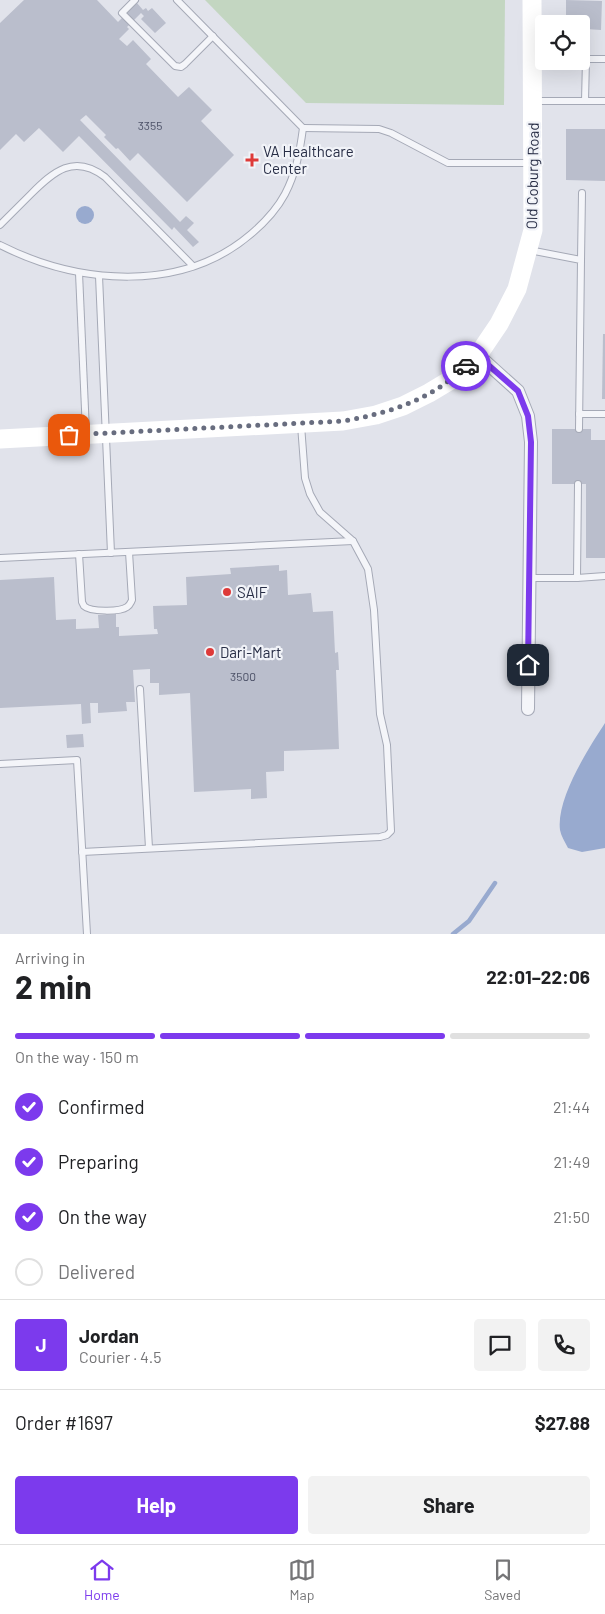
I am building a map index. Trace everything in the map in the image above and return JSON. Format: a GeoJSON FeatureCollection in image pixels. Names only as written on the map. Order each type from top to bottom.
{"type":"FeatureCollection","features":[{"type":"Feature","properties":{"kind":"street","name":"Old Coburg Road"},"geometry":{"type":"LineString","coordinates":[[0,438],[343,421],[376,415],[403,406],[454,378],[478,356],[499,324],[517,289],[533,230],[532,0]]}},
{"type":"Feature","properties":{"kind":"street"},"geometry":{"type":"LineString","coordinates":[[478,356],[518,391],[528,416],[531,442],[528,709]]}},
{"type":"Feature","properties":{"kind":"lane"},"geometry":{"type":"LineString","coordinates":[[135,0],[122,13],[176,66],[181,67],[185,64],[213,36]]}},
{"type":"Feature","properties":{"kind":"lane"},"geometry":{"type":"LineString","coordinates":[[177,0],[303,128],[379,129],[391,133],[448,163],[532,163]]}},
{"type":"Feature","properties":{"kind":"lane"},"geometry":{"type":"LineString","coordinates":[[585,101],[586,59],[605,59]]}},
{"type":"Feature","properties":{"kind":"lane"},"geometry":{"type":"LineString","coordinates":[[532,101],[605,101]]}},
{"type":"Feature","properties":{"kind":"lane"},"geometry":{"type":"LineString","coordinates":[[0,245],[35,261],[79,273],[100,276],[153,275],[180,271],[220,256],[257,228],[286,192],[298,160],[303,128]]}},
{"type":"Feature","properties":{"kind":"lane"},"geometry":{"type":"LineString","coordinates":[[0,225],[53,173],[70,167],[88,167],[97,170],[105,177],[193,266]]}},
{"type":"Feature","properties":{"kind":"lane"},"geometry":{"type":"LineString","coordinates":[[579,429],[582,194]]}},
{"type":"Feature","properties":{"kind":"lane"},"geometry":{"type":"LineString","coordinates":[[528,250],[582,260]]}},
{"type":"Feature","properties":{"kind":"lane"},"geometry":{"type":"LineString","coordinates":[[79,273],[86,434]]}},
{"type":"Feature","properties":{"kind":"lane"},"geometry":{"type":"LineString","coordinates":[[100,276],[111,552]]}},
{"type":"Feature","properties":{"kind":"lane"},"geometry":{"type":"LineString","coordinates":[[579,414],[605,414]]}},
{"type":"Feature","properties":{"kind":"lane"},"geometry":{"type":"LineString","coordinates":[[82,852],[380,837],[387,836],[391,831],[387,745],[380,714],[371,583],[365,562],[353,541],[320,512],[310,494],[305,478],[301,423]]}},
{"type":"Feature","properties":{"kind":"lane"},"geometry":{"type":"LineString","coordinates":[[576,578],[578,484]]}},
{"type":"Feature","properties":{"kind":"lane"},"geometry":{"type":"LineString","coordinates":[[0,558],[353,541]]}},
{"type":"Feature","properties":{"kind":"lane"},"geometry":{"type":"LineString","coordinates":[[80,554],[82,598],[84,606],[92,611],[122,609],[130,605],[132,600],[129,552]]}},
{"type":"Feature","properties":{"kind":"lane"},"geometry":{"type":"LineString","coordinates":[[530,578],[605,576]]}},
{"type":"Feature","properties":{"kind":"lane"},"geometry":{"type":"LineString","coordinates":[[140,689],[149,848]]}},
{"type":"Feature","properties":{"kind":"lane"},"geometry":{"type":"LineString","coordinates":[[0,764],[77,760],[87,934]]}},
{"type":"Feature","properties":{"kind":"green space"},"geometry":{"type":"Polygon","coordinates":[[[205,0],[505,0],[504,105],[306,103],[205,0]]]}},
{"type":"Feature","properties":{"kind":"water"},"geometry":{"type":"Polygon","coordinates":[[[85,206],[91,209],[94,215],[91,221],[85,224],[79,221],[76,215],[79,209],[85,206]]]}},
{"type":"Feature","properties":{"kind":"water"},"geometry":{"type":"Polygon","coordinates":[[[605,723],[605,848],[582,852],[568,848],[560,830],[560,818],[568,789],[590,746],[605,723]]]}},
{"type":"Feature","properties":{"kind":"building","name":"VA Healthcare Center"},"geometry":{"type":"Polygon","coordinates":[[[24,0],[97,0],[118,22],[137,3],[143,10],[146,8],[148,11],[152,8],[166,23],[155,33],[141,19],[144,16],[141,13],[127,27],[129,29],[119,39],[127,46],[133,40],[151,59],[146,64],[178,97],[189,87],[212,110],[201,121],[234,155],[187,202],[138,153],[130,161],[104,137],[106,135],[86,115],[80,120],[180,222],[186,216],[194,223],[187,230],[199,242],[193,247],[174,227],[172,230],[79,136],[63,152],[39,128],[24,142],[16,134],[0,150],[0,23],[24,0]]]}},
{"type":"Feature","properties":{"kind":"building"},"geometry":{"type":"Polygon","coordinates":[[[566,0],[602,1],[601,30],[590,29],[590,15],[566,15],[566,0]]]}},
{"type":"Feature","properties":{"kind":"building"},"geometry":{"type":"Polygon","coordinates":[[[566,129],[605,129],[605,181],[566,180],[566,129]]]}},
{"type":"Feature","properties":{"kind":"building"},"geometry":{"type":"Polygon","coordinates":[[[603,334],[605,334],[605,399],[602,399],[603,334]]]}},
{"type":"Feature","properties":{"kind":"building"},"geometry":{"type":"Polygon","coordinates":[[[552,429],[591,429],[591,440],[605,440],[605,558],[586,558],[586,484],[552,484],[552,429]]]}},
{"type":"Feature","properties":{"kind":"building"},"geometry":{"type":"Polygon","coordinates":[[[279,565],[279,571],[287,570],[288,595],[311,593],[313,612],[333,611],[335,653],[338,652],[339,670],[336,670],[339,749],[284,751],[284,771],[266,772],[267,798],[251,799],[251,789],[194,792],[190,693],[159,695],[159,683],[150,683],[150,669],[133,670],[135,702],[126,702],[127,711],[98,713],[98,703],[90,703],[91,723],[82,724],[81,704],[0,708],[0,580],[54,577],[56,620],[76,619],[76,629],[99,628],[98,615],[116,614],[116,627],[119,627],[119,636],[158,634],[157,629],[154,629],[153,606],[187,605],[186,577],[231,574],[230,568],[279,565]]]}},
{"type":"Feature","properties":{"kind":"building"},"geometry":{"type":"Polygon","coordinates":[[[83,734],[84,747],[67,748],[66,735],[83,734]]]}},
{"type":"Feature","properties":{"kind":"waterway"},"geometry":{"type":"LineString","coordinates":[[453,934],[469,921],[495,883]]}},
{"type":"Feature","properties":{"kind":"way so far"},"geometry":{"type":"LineString","coordinates":[[69,435],[343,421],[376,415],[403,406],[454,378],[466,366]]}},
{"type":"Feature","properties":{"kind":"place","name":"VA Healthcare Center"},"geometry":{"type":"Point","coordinates":[252,160]}},
{"type":"Feature","properties":{"kind":"place","name":"SAIF"},"geometry":{"type":"Point","coordinates":[227,592]}},
{"type":"Feature","properties":{"kind":"place","name":"Dari-Mart"},"geometry":{"type":"Point","coordinates":[210,652]}},
{"type":"Feature","properties":{"kind":"route"},"geometry":{"type":"LineString","coordinates":[[466,366],[478,356],[518,391],[528,416],[531,442],[528,665]]}}]}
